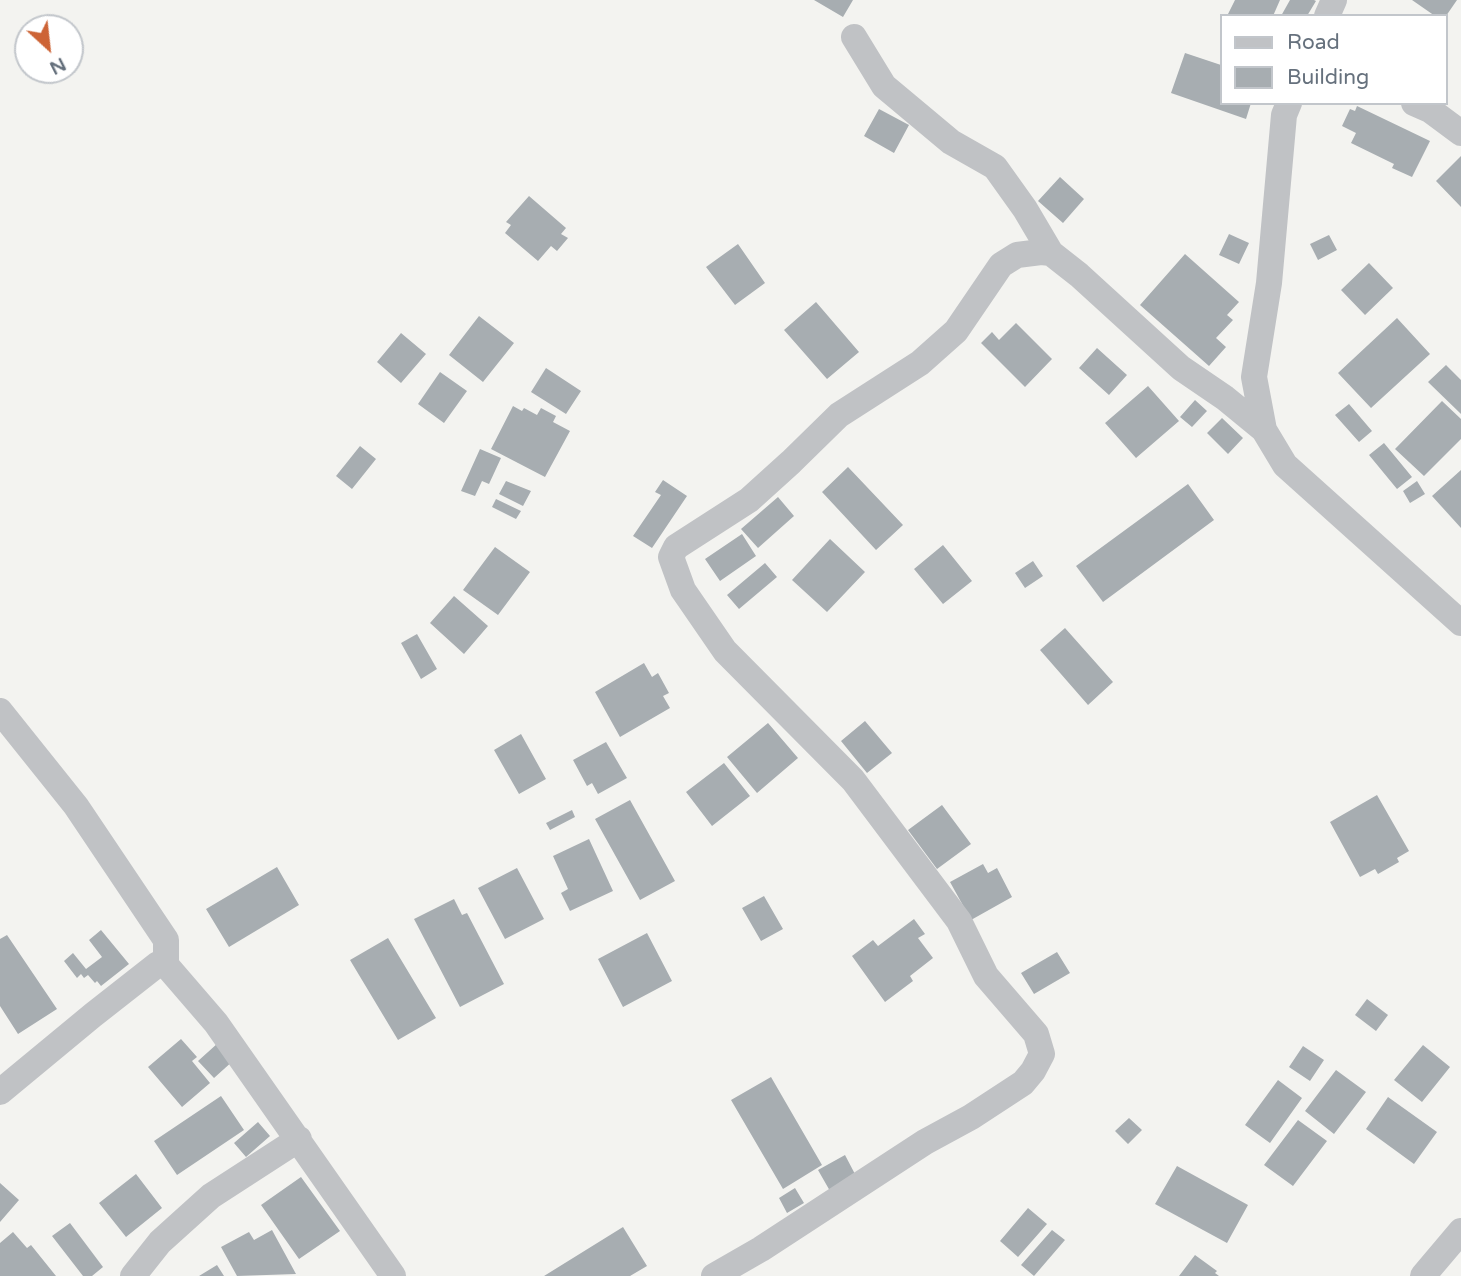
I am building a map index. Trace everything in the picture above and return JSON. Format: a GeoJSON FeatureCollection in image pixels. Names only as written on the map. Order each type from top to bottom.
{"type":"FeatureCollection","features":[{"type":"Feature","properties":{"kind":"street"},"geometry":{"type":"LineString","coordinates":[[854,37],[884,86],[951,142],[995,167],[1025,209],[1051,253],[1181,368],[1225,398],[1264,430],[1285,465],[1461,623]]}},
{"type":"Feature","properties":{"kind":"street"},"geometry":{"type":"LineString","coordinates":[[1264,430],[1254,377],[1269,283],[1284,115],[1288,105]]}},
{"type":"Feature","properties":{"kind":"street"},"geometry":{"type":"LineString","coordinates":[[1419,105],[1430,110],[1461,133]]}},
{"type":"Feature","properties":{"kind":"street"},"geometry":{"type":"LineString","coordinates":[[714,1276],[761,1250],[925,1142],[971,1117],[1023,1083],[1042,1054],[1036,1034],[986,976],[959,921],[853,780],[725,650],[683,590],[671,557],[676,547],[749,500],[839,415],[919,363],[956,331],[1001,265],[1017,255],[1051,253]]}},
{"type":"Feature","properties":{"kind":"street"},"geometry":{"type":"LineString","coordinates":[[0,711],[76,806],[166,940],[166,965],[216,1023],[393,1276]]}},
{"type":"Feature","properties":{"kind":"street"},"geometry":{"type":"LineString","coordinates":[[0,1092],[103,1006],[158,964],[166,965]]}},
{"type":"Feature","properties":{"kind":"street"},"geometry":{"type":"LineString","coordinates":[[133,1276],[160,1242],[211,1196],[299,1139]]}},
{"type":"Feature","properties":{"kind":"street"},"geometry":{"type":"LineString","coordinates":[[1423,1276],[1461,1231]]}},
{"type":"Feature","properties":{"kind":"building"},"geometry":{"type":"Polygon","coordinates":[[[814,0],[853,0],[843,17],[814,0]]]}},
{"type":"Feature","properties":{"kind":"building"},"geometry":{"type":"Polygon","coordinates":[[[1235,0],[1280,0],[1274,14],[1228,14],[1235,0]]]}},
{"type":"Feature","properties":{"kind":"building"},"geometry":{"type":"Polygon","coordinates":[[[1290,0],[1316,1],[1308,14],[1282,14],[1290,0]]]}},
{"type":"Feature","properties":{"kind":"building"},"geometry":{"type":"Polygon","coordinates":[[[1412,0],[1457,0],[1447,15],[1432,14],[1412,0]]]}},
{"type":"Feature","properties":{"kind":"building"},"geometry":{"type":"Polygon","coordinates":[[[1185,53],[1220,65],[1220,105],[1250,105],[1246,119],[1171,93],[1185,53]]]}},
{"type":"Feature","properties":{"kind":"building"},"geometry":{"type":"Polygon","coordinates":[[[1357,106],[1430,141],[1412,177],[1392,168],[1394,164],[1351,143],[1356,133],[1342,126],[1350,109],[1355,111],[1357,106]]]}},
{"type":"Feature","properties":{"kind":"building"},"geometry":{"type":"Polygon","coordinates":[[[879,109],[909,125],[894,153],[864,136],[879,109]]]}},
{"type":"Feature","properties":{"kind":"building"},"geometry":{"type":"Polygon","coordinates":[[[1461,156],[1461,207],[1436,181],[1461,156]]]}},
{"type":"Feature","properties":{"kind":"building"},"geometry":{"type":"Polygon","coordinates":[[[1060,177],[1084,199],[1063,223],[1038,201],[1060,177]]]}},
{"type":"Feature","properties":{"kind":"building"},"geometry":{"type":"Polygon","coordinates":[[[529,196],[566,228],[561,234],[568,238],[557,251],[551,246],[538,261],[505,233],[511,225],[506,222],[529,196]]]}},
{"type":"Feature","properties":{"kind":"building"},"geometry":{"type":"Polygon","coordinates":[[[1229,234],[1249,243],[1239,264],[1219,255],[1229,234]]]}},
{"type":"Feature","properties":{"kind":"building"},"geometry":{"type":"Polygon","coordinates":[[[1329,235],[1337,250],[1318,260],[1310,244],[1329,235]]]}},
{"type":"Feature","properties":{"kind":"building"},"geometry":{"type":"Polygon","coordinates":[[[738,244],[765,283],[735,305],[706,267],[738,244]]]}},
{"type":"Feature","properties":{"kind":"building"},"geometry":{"type":"Polygon","coordinates":[[[1185,254],[1239,302],[1227,315],[1233,320],[1216,338],[1226,347],[1209,366],[1140,305],[1185,254]]]}},
{"type":"Feature","properties":{"kind":"building"},"geometry":{"type":"Polygon","coordinates":[[[1369,263],[1393,288],[1365,315],[1341,290],[1369,263]]]}},
{"type":"Feature","properties":{"kind":"building"},"geometry":{"type":"Polygon","coordinates":[[[816,302],[859,352],[827,379],[784,330],[816,302]]]}},
{"type":"Feature","properties":{"kind":"building"},"geometry":{"type":"Polygon","coordinates":[[[479,316],[514,343],[483,382],[449,355],[479,316]]]}},
{"type":"Feature","properties":{"kind":"building"},"geometry":{"type":"Polygon","coordinates":[[[1397,318],[1430,354],[1371,408],[1338,373],[1397,318]]]}},
{"type":"Feature","properties":{"kind":"building"},"geometry":{"type":"Polygon","coordinates":[[[1016,323],[1052,359],[1025,387],[981,343],[992,332],[999,340],[1016,323]]]}},
{"type":"Feature","properties":{"kind":"building"},"geometry":{"type":"Polygon","coordinates":[[[401,333],[426,354],[401,383],[377,362],[401,333]]]}},
{"type":"Feature","properties":{"kind":"building"},"geometry":{"type":"Polygon","coordinates":[[[1097,348],[1127,375],[1109,395],[1079,368],[1097,348]]]}},
{"type":"Feature","properties":{"kind":"building"},"geometry":{"type":"Polygon","coordinates":[[[1446,365],[1461,380],[1461,414],[1428,382],[1446,365]]]}},
{"type":"Feature","properties":{"kind":"building"},"geometry":{"type":"Polygon","coordinates":[[[546,368],[581,391],[566,414],[531,392],[546,368]]]}},
{"type":"Feature","properties":{"kind":"building"},"geometry":{"type":"Polygon","coordinates":[[[440,372],[467,391],[444,423],[418,404],[440,372]]]}},
{"type":"Feature","properties":{"kind":"building"},"geometry":{"type":"Polygon","coordinates":[[[1148,386],[1179,421],[1136,458],[1105,423],[1148,386]]]}},
{"type":"Feature","properties":{"kind":"building"},"geometry":{"type":"Polygon","coordinates":[[[1195,400],[1207,411],[1192,427],[1180,417],[1195,400]]]}},
{"type":"Feature","properties":{"kind":"building"},"geometry":{"type":"Polygon","coordinates":[[[1442,401],[1461,419],[1461,439],[1424,476],[1395,449],[1442,401]]]}},
{"type":"Feature","properties":{"kind":"building"},"geometry":{"type":"Polygon","coordinates":[[[1349,404],[1372,431],[1359,442],[1335,415],[1349,404]]]}},
{"type":"Feature","properties":{"kind":"building"},"geometry":{"type":"Polygon","coordinates":[[[513,406],[537,415],[541,408],[556,416],[553,422],[570,431],[545,477],[491,449],[513,406]]]}},
{"type":"Feature","properties":{"kind":"building"},"geometry":{"type":"Polygon","coordinates":[[[1222,418],[1243,438],[1228,454],[1207,433],[1222,418]]]}},
{"type":"Feature","properties":{"kind":"building"},"geometry":{"type":"Polygon","coordinates":[[[1384,443],[1412,477],[1397,489],[1369,455],[1384,443]]]}},
{"type":"Feature","properties":{"kind":"building"},"geometry":{"type":"Polygon","coordinates":[[[360,446],[376,459],[352,489],[336,476],[360,446]]]}},
{"type":"Feature","properties":{"kind":"building"},"geometry":{"type":"Polygon","coordinates":[[[480,449],[501,458],[489,484],[482,481],[475,496],[461,491],[480,449]]]}},
{"type":"Feature","properties":{"kind":"building"},"geometry":{"type":"Polygon","coordinates":[[[848,467],[903,525],[876,550],[822,492],[848,467]]]}},
{"type":"Feature","properties":{"kind":"building"},"geometry":{"type":"Polygon","coordinates":[[[1461,470],[1461,528],[1432,496],[1461,470]]]}},
{"type":"Feature","properties":{"kind":"building"},"geometry":{"type":"Polygon","coordinates":[[[663,480],[687,496],[652,548],[633,536],[661,495],[655,492],[663,480]]]}},
{"type":"Feature","properties":{"kind":"building"},"geometry":{"type":"Polygon","coordinates":[[[506,481],[531,491],[523,506],[499,494],[506,481]]]}},
{"type":"Feature","properties":{"kind":"building"},"geometry":{"type":"Polygon","coordinates":[[[1417,481],[1425,494],[1410,503],[1403,491],[1417,481]]]}},
{"type":"Feature","properties":{"kind":"building"},"geometry":{"type":"Polygon","coordinates":[[[1188,484],[1214,520],[1103,602],[1076,566],[1188,484]]]}},
{"type":"Feature","properties":{"kind":"building"},"geometry":{"type":"Polygon","coordinates":[[[778,497],[794,516],[758,548],[741,529],[778,497]]]}},
{"type":"Feature","properties":{"kind":"building"},"geometry":{"type":"Polygon","coordinates":[[[496,499],[521,511],[516,519],[492,507],[496,499]]]}},
{"type":"Feature","properties":{"kind":"building"},"geometry":{"type":"Polygon","coordinates":[[[742,534],[756,556],[720,581],[705,559],[742,534]]]}},
{"type":"Feature","properties":{"kind":"building"},"geometry":{"type":"Polygon","coordinates":[[[830,539],[865,572],[827,612],[792,580],[830,539]]]}},
{"type":"Feature","properties":{"kind":"building"},"geometry":{"type":"Polygon","coordinates":[[[943,545],[972,581],[943,604],[914,569],[943,545]]]}},
{"type":"Feature","properties":{"kind":"building"},"geometry":{"type":"Polygon","coordinates":[[[495,547],[530,572],[498,615],[463,590],[495,547]]]}},
{"type":"Feature","properties":{"kind":"building"},"geometry":{"type":"Polygon","coordinates":[[[1033,561],[1043,576],[1025,588],[1015,573],[1033,561]]]}},
{"type":"Feature","properties":{"kind":"building"},"geometry":{"type":"Polygon","coordinates":[[[765,563],[777,577],[739,609],[727,595],[765,563]]]}},
{"type":"Feature","properties":{"kind":"building"},"geometry":{"type":"Polygon","coordinates":[[[454,596],[488,626],[464,654],[430,623],[454,596]]]}},
{"type":"Feature","properties":{"kind":"building"},"geometry":{"type":"Polygon","coordinates":[[[1065,628],[1113,682],[1088,705],[1040,650],[1065,628]]]}},
{"type":"Feature","properties":{"kind":"building"},"geometry":{"type":"Polygon","coordinates":[[[417,634],[437,669],[421,679],[401,643],[417,634]]]}},
{"type":"Feature","properties":{"kind":"building"},"geometry":{"type":"Polygon","coordinates":[[[644,663],[652,677],[658,673],[669,693],[663,696],[670,708],[620,737],[595,692],[644,663]]]}},
{"type":"Feature","properties":{"kind":"building"},"geometry":{"type":"Polygon","coordinates":[[[865,721],[892,753],[867,773],[841,741],[865,721]]]}},
{"type":"Feature","properties":{"kind":"building"},"geometry":{"type":"Polygon","coordinates":[[[768,723],[798,758],[757,793],[727,757],[768,723]]]}},
{"type":"Feature","properties":{"kind":"building"},"geometry":{"type":"Polygon","coordinates":[[[521,734],[546,779],[519,794],[494,750],[521,734]]]}},
{"type":"Feature","properties":{"kind":"building"},"geometry":{"type":"Polygon","coordinates":[[[606,742],[627,778],[598,794],[592,783],[587,786],[573,760],[606,742]]]}},
{"type":"Feature","properties":{"kind":"building"},"geometry":{"type":"Polygon","coordinates":[[[724,763],[750,796],[712,826],[686,792],[724,763]]]}},
{"type":"Feature","properties":{"kind":"building"},"geometry":{"type":"Polygon","coordinates":[[[1377,795],[1409,851],[1397,858],[1399,862],[1378,874],[1375,869],[1360,877],[1330,822],[1377,795]]]}},
{"type":"Feature","properties":{"kind":"building"},"geometry":{"type":"Polygon","coordinates":[[[630,800],[675,881],[640,900],[595,819],[630,800]]]}},
{"type":"Feature","properties":{"kind":"building"},"geometry":{"type":"Polygon","coordinates":[[[942,805],[971,844],[937,869],[908,830],[942,805]]]}},
{"type":"Feature","properties":{"kind":"building"},"geometry":{"type":"Polygon","coordinates":[[[572,810],[575,817],[550,830],[546,823],[572,810]]]}},
{"type":"Feature","properties":{"kind":"building"},"geometry":{"type":"Polygon","coordinates":[[[589,839],[613,891],[570,911],[561,893],[568,889],[553,856],[589,839]]]}},
{"type":"Feature","properties":{"kind":"building"},"geometry":{"type":"Polygon","coordinates":[[[983,864],[988,873],[997,868],[1012,897],[971,920],[950,882],[983,864]]]}},
{"type":"Feature","properties":{"kind":"building"},"geometry":{"type":"Polygon","coordinates":[[[277,867],[299,905],[229,947],[206,909],[277,867]]]}},
{"type":"Feature","properties":{"kind":"building"},"geometry":{"type":"Polygon","coordinates":[[[517,868],[544,919],[505,939],[478,888],[517,868]]]}},
{"type":"Feature","properties":{"kind":"building"},"geometry":{"type":"Polygon","coordinates":[[[764,896],[783,929],[761,941],[742,908],[764,896]]]}},
{"type":"Feature","properties":{"kind":"building"},"geometry":{"type":"Polygon","coordinates":[[[454,899],[462,915],[467,913],[504,984],[460,1007],[414,919],[454,899]]]}},
{"type":"Feature","properties":{"kind":"building"},"geometry":{"type":"Polygon","coordinates":[[[914,919],[925,934],[918,938],[933,958],[910,976],[913,981],[885,1002],[852,956],[873,940],[878,946],[914,919]]]}},
{"type":"Feature","properties":{"kind":"building"},"geometry":{"type":"Polygon","coordinates":[[[101,930],[129,964],[101,986],[88,975],[84,978],[81,974],[77,978],[64,961],[73,953],[86,969],[102,957],[89,940],[101,930]]]}},
{"type":"Feature","properties":{"kind":"building"},"geometry":{"type":"Polygon","coordinates":[[[647,933],[672,981],[623,1007],[598,959],[647,933]]]}},
{"type":"Feature","properties":{"kind":"building"},"geometry":{"type":"Polygon","coordinates":[[[7,935],[57,1009],[18,1034],[0,1006],[0,939],[7,935]]]}},
{"type":"Feature","properties":{"kind":"building"},"geometry":{"type":"Polygon","coordinates":[[[388,938],[436,1018],[398,1040],[350,960],[388,938]]]}},
{"type":"Feature","properties":{"kind":"building"},"geometry":{"type":"Polygon","coordinates":[[[1057,952],[1070,973],[1034,994],[1021,973],[1057,952]]]}},
{"type":"Feature","properties":{"kind":"building"},"geometry":{"type":"Polygon","coordinates":[[[1367,999],[1388,1015],[1376,1031],[1355,1015],[1367,999]]]}},
{"type":"Feature","properties":{"kind":"building"},"geometry":{"type":"Polygon","coordinates":[[[181,1039],[197,1057],[192,1061],[210,1083],[182,1107],[148,1067],[181,1039]]]}},
{"type":"Feature","properties":{"kind":"building"},"geometry":{"type":"Polygon","coordinates":[[[218,1043],[234,1060],[214,1078],[198,1061],[218,1043]]]}},
{"type":"Feature","properties":{"kind":"building"},"geometry":{"type":"Polygon","coordinates":[[[1423,1045],[1450,1067],[1422,1102],[1394,1080],[1423,1045]]]}},
{"type":"Feature","properties":{"kind":"building"},"geometry":{"type":"Polygon","coordinates":[[[1303,1046],[1324,1060],[1310,1081],[1289,1067],[1303,1046]]]}},
{"type":"Feature","properties":{"kind":"building"},"geometry":{"type":"Polygon","coordinates":[[[1336,1070],[1366,1092],[1334,1134],[1305,1111],[1336,1070]]]}},
{"type":"Feature","properties":{"kind":"building"},"geometry":{"type":"Polygon","coordinates":[[[771,1077],[822,1165],[783,1189],[731,1100],[771,1077]]]}},
{"type":"Feature","properties":{"kind":"building"},"geometry":{"type":"Polygon","coordinates":[[[1278,1080],[1302,1098],[1270,1143],[1245,1125],[1278,1080]]]}},
{"type":"Feature","properties":{"kind":"building"},"geometry":{"type":"Polygon","coordinates":[[[221,1096],[244,1130],[177,1175],[154,1141],[221,1096]]]}},
{"type":"Feature","properties":{"kind":"building"},"geometry":{"type":"Polygon","coordinates":[[[1388,1097],[1437,1132],[1414,1164],[1366,1129],[1388,1097]]]}},
{"type":"Feature","properties":{"kind":"building"},"geometry":{"type":"Polygon","coordinates":[[[1129,1118],[1142,1130],[1128,1144],[1115,1131],[1129,1118]]]}},
{"type":"Feature","properties":{"kind":"building"},"geometry":{"type":"Polygon","coordinates":[[[1298,1120],[1327,1141],[1293,1186],[1264,1165],[1298,1120]]]}},
{"type":"Feature","properties":{"kind":"building"},"geometry":{"type":"Polygon","coordinates":[[[258,1122],[270,1136],[246,1157],[234,1143],[258,1122]]]}},
{"type":"Feature","properties":{"kind":"building"},"geometry":{"type":"Polygon","coordinates":[[[845,1155],[856,1176],[830,1191],[818,1170],[845,1155]]]}},
{"type":"Feature","properties":{"kind":"building"},"geometry":{"type":"Polygon","coordinates":[[[1177,1166],[1248,1205],[1227,1243],[1155,1204],[1177,1166]]]}},
{"type":"Feature","properties":{"kind":"building"},"geometry":{"type":"Polygon","coordinates":[[[136,1174],[162,1208],[126,1237],[99,1203],[136,1174]]]}},
{"type":"Feature","properties":{"kind":"building"},"geometry":{"type":"Polygon","coordinates":[[[301,1177],[340,1231],[299,1259],[261,1205],[301,1177]]]}},
{"type":"Feature","properties":{"kind":"building"},"geometry":{"type":"Polygon","coordinates":[[[0,1183],[19,1200],[0,1222],[0,1183]]]}},
{"type":"Feature","properties":{"kind":"building"},"geometry":{"type":"Polygon","coordinates":[[[795,1188],[804,1203],[787,1213],[779,1198],[795,1188]]]}},
{"type":"Feature","properties":{"kind":"building"},"geometry":{"type":"Polygon","coordinates":[[[1028,1208],[1047,1224],[1018,1257],[1000,1241],[1028,1208]]]}},
{"type":"Feature","properties":{"kind":"building"},"geometry":{"type":"Polygon","coordinates":[[[70,1223],[103,1267],[92,1276],[83,1276],[52,1236],[70,1223]]]}},
{"type":"Feature","properties":{"kind":"building"},"geometry":{"type":"Polygon","coordinates":[[[623,1227],[647,1266],[630,1276],[544,1276],[623,1227]]]}},
{"type":"Feature","properties":{"kind":"building"},"geometry":{"type":"Polygon","coordinates":[[[272,1230],[296,1274],[237,1276],[221,1247],[249,1232],[254,1240],[272,1230]]]}},
{"type":"Feature","properties":{"kind":"building"},"geometry":{"type":"Polygon","coordinates":[[[1052,1230],[1065,1240],[1034,1276],[1021,1265],[1052,1230]]]}},
{"type":"Feature","properties":{"kind":"building"},"geometry":{"type":"Polygon","coordinates":[[[13,1232],[27,1248],[31,1245],[56,1276],[0,1276],[0,1243],[13,1232]]]}},
{"type":"Feature","properties":{"kind":"building"},"geometry":{"type":"Polygon","coordinates":[[[1195,1255],[1217,1271],[1215,1273],[1219,1276],[1179,1276],[1195,1255]]]}},
{"type":"Feature","properties":{"kind":"building"},"geometry":{"type":"Polygon","coordinates":[[[217,1265],[224,1276],[199,1276],[217,1265]]]}}]}
